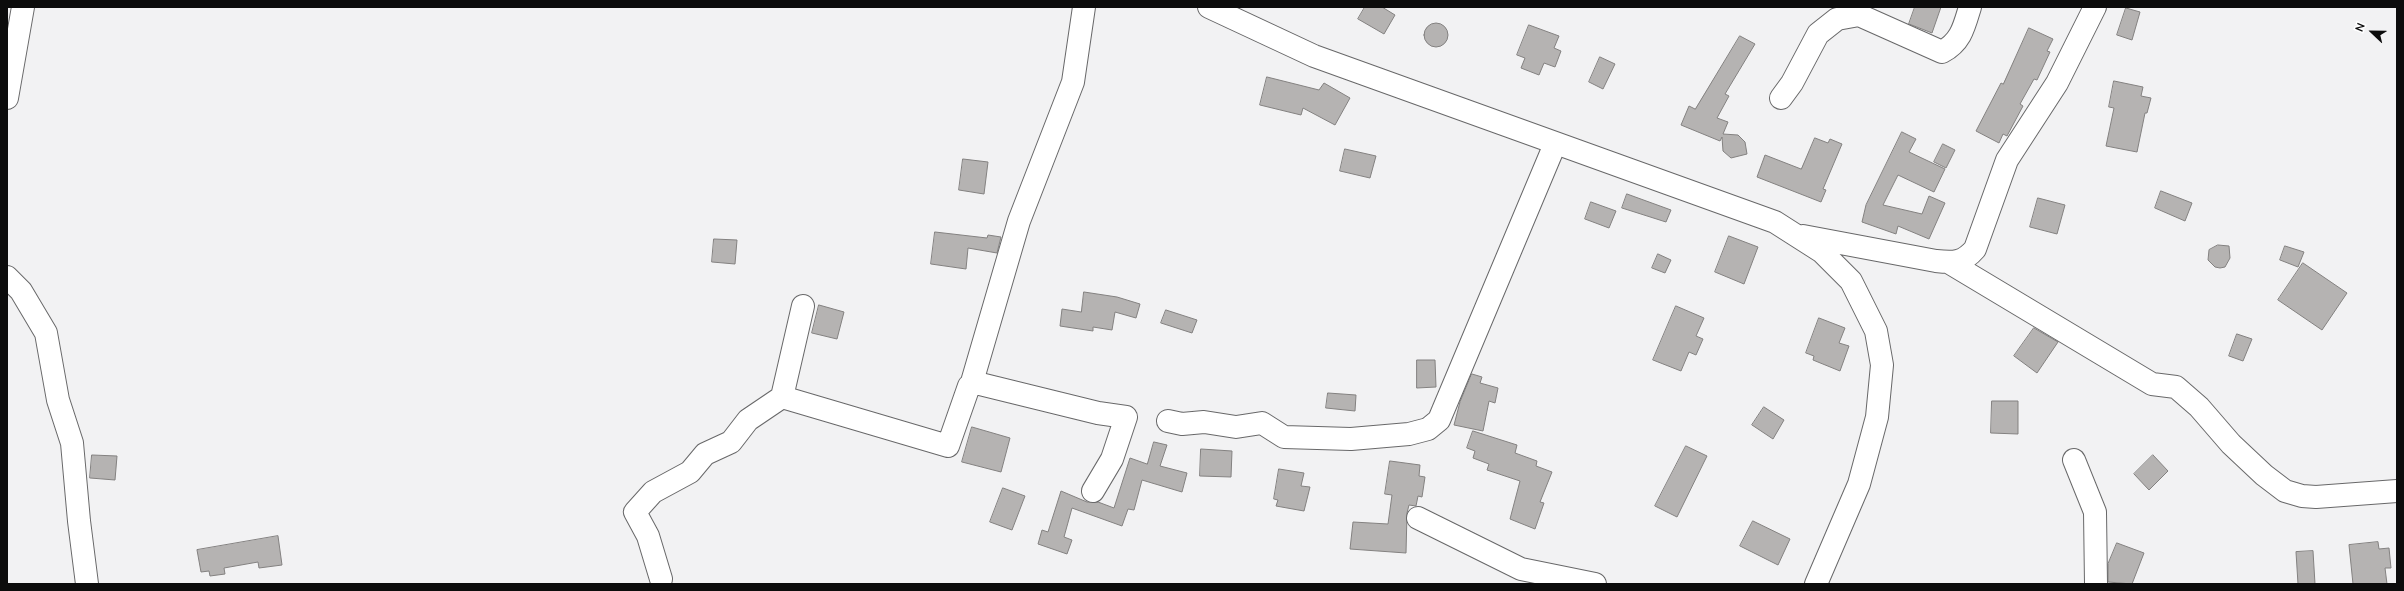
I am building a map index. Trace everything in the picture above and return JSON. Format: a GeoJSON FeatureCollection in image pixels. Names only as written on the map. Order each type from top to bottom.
{"type":"FeatureCollection","features":[{"type":"Feature","properties":{"kind":"street"},"geometry":{"type":"LineString","coordinates":[[7,98],[23,7]]}},
{"type":"Feature","properties":{"kind":"street"},"geometry":{"type":"LineString","coordinates":[[1084,7],[1073,82],[1019,221],[972,382],[1098,413],[1126,417],[1112,459],[1093,491]]}},
{"type":"Feature","properties":{"kind":"street"},"geometry":{"type":"LineString","coordinates":[[1209,7],[1314,56],[1775,222],[1822,252],[1851,281],[1876,330],[1882,365],[1877,417],[1859,484],[1816,584]]}},
{"type":"Feature","properties":{"kind":"street"},"geometry":{"type":"LineString","coordinates":[[1781,98],[1792,83],[1818,34],[1837,19],[1859,15],[1942,52],[1954,46],[1963,30],[1970,7]]}},
{"type":"Feature","properties":{"kind":"street"},"geometry":{"type":"LineString","coordinates":[[1950,263],[1966,259],[1975,249],[2007,160],[2057,83],[2095,7]]}},
{"type":"Feature","properties":{"kind":"street"},"geometry":{"type":"LineString","coordinates":[[1168,421],[1182,424],[1204,422],[1236,427],[1262,423],[1284,437],[1317,440],[1392,436],[1428,429],[1439,420],[1555,144]]}},
{"type":"Feature","properties":{"kind":"street"},"geometry":{"type":"LineString","coordinates":[[1794,234],[1950,263],[2152,384],[2176,386],[2198,407],[2231,444],[2257,466],[2264,475],[2285,491],[2302,496],[2316,497],[2397,491]]}},
{"type":"Feature","properties":{"kind":"street"},"geometry":{"type":"LineString","coordinates":[[7,277],[21,291],[46,333],[58,400],[72,443],[79,521],[87,584]]}},
{"type":"Feature","properties":{"kind":"street"},"geometry":{"type":"LineString","coordinates":[[661,579],[648,536],[635,512],[653,492],[690,472],[705,454],[731,442],[748,420],[782,397],[948,446],[969,386]]}},
{"type":"Feature","properties":{"kind":"street"},"geometry":{"type":"LineString","coordinates":[[2074,460],[2095,512],[2096,584]]}},
{"type":"Feature","properties":{"kind":"street"},"geometry":{"type":"LineString","coordinates":[[1418,518],[1521,569],[1595,584]]}},
{"type":"Feature","properties":{"kind":"building"},"geometry":{"type":"Polygon","coordinates":[[[1365,7],[1382,7],[1395,15],[1384,34],[1358,19],[1365,7]]]}},
{"type":"Feature","properties":{"kind":"building"},"geometry":{"type":"Polygon","coordinates":[[[1915,7],[1941,7],[1932,33],[1909,24],[1915,7]]]}},
{"type":"Feature","properties":{"kind":"building"},"geometry":{"type":"Polygon","coordinates":[[[2126,8],[2140,12],[2132,40],[2117,35],[2126,8]]]}},
{"type":"Feature","properties":{"kind":"building"},"geometry":{"type":"Polygon","coordinates":[[[1436,23],[1445,26],[1448,35],[1445,44],[1436,47],[1427,44],[1424,35],[1427,26],[1436,23]]]}},
{"type":"Feature","properties":{"kind":"building"},"geometry":{"type":"Polygon","coordinates":[[[1529,25],[1559,36],[1554,48],[1561,51],[1555,67],[1544,63],[1539,75],[1521,68],[1525,58],[1517,55],[1529,25]]]}},
{"type":"Feature","properties":{"kind":"building"},"geometry":{"type":"Polygon","coordinates":[[[2029,28],[2053,39],[2047,51],[2050,52],[2037,80],[2034,79],[2020,104],[2023,106],[2007,136],[2003,134],[1999,143],[1976,131],[2001,83],[2003,84],[2029,28]]]}},
{"type":"Feature","properties":{"kind":"building"},"geometry":{"type":"Polygon","coordinates":[[[1740,36],[1755,44],[1725,94],[1729,96],[1717,118],[1728,122],[1723,134],[1738,135],[1745,142],[1747,154],[1731,158],[1723,151],[1722,137],[1720,141],[1681,125],[1689,106],[1695,109],[1740,36]]]}},
{"type":"Feature","properties":{"kind":"building"},"geometry":{"type":"Polygon","coordinates":[[[1600,57],[1615,64],[1603,89],[1589,82],[1600,57]]]}},
{"type":"Feature","properties":{"kind":"building"},"geometry":{"type":"Polygon","coordinates":[[[1267,77],[1319,90],[1324,83],[1350,98],[1335,125],[1303,108],[1301,115],[1260,105],[1267,77]]]}},
{"type":"Feature","properties":{"kind":"building"},"geometry":{"type":"Polygon","coordinates":[[[2114,81],[2143,87],[2141,96],[2151,98],[2147,113],[2145,113],[2137,152],[2106,146],[2114,108],[2109,107],[2114,81]]]}},
{"type":"Feature","properties":{"kind":"building"},"geometry":{"type":"Polygon","coordinates":[[[1902,132],[1916,139],[1909,152],[1945,169],[1934,192],[1898,175],[1883,205],[1922,214],[1929,196],[1945,203],[1929,239],[1898,226],[1896,234],[1862,222],[1866,205],[1902,132]]]}},
{"type":"Feature","properties":{"kind":"building"},"geometry":{"type":"Polygon","coordinates":[[[1815,138],[1828,143],[1830,139],[1842,144],[1823,189],[1826,190],[1821,202],[1757,177],[1765,155],[1801,169],[1815,138]]]}},
{"type":"Feature","properties":{"kind":"building"},"geometry":{"type":"Polygon","coordinates":[[[1943,144],[1955,150],[1946,168],[1934,162],[1943,144]]]}},
{"type":"Feature","properties":{"kind":"building"},"geometry":{"type":"Polygon","coordinates":[[[1345,149],[1376,156],[1370,178],[1340,171],[1345,149]]]}},
{"type":"Feature","properties":{"kind":"building"},"geometry":{"type":"Polygon","coordinates":[[[963,159],[988,162],[984,194],[959,190],[963,159]]]}},
{"type":"Feature","properties":{"kind":"building"},"geometry":{"type":"Polygon","coordinates":[[[2161,191],[2192,203],[2185,221],[2155,208],[2161,191]]]}},
{"type":"Feature","properties":{"kind":"building"},"geometry":{"type":"Polygon","coordinates":[[[1627,194],[1671,210],[1666,222],[1622,208],[1627,194]]]}},
{"type":"Feature","properties":{"kind":"building"},"geometry":{"type":"Polygon","coordinates":[[[2038,198],[2065,205],[2057,234],[2030,227],[2038,198]]]}},
{"type":"Feature","properties":{"kind":"building"},"geometry":{"type":"Polygon","coordinates":[[[1591,202],[1616,211],[1609,228],[1585,219],[1591,202]]]}},
{"type":"Feature","properties":{"kind":"building"},"geometry":{"type":"Polygon","coordinates":[[[935,232],[987,238],[988,235],[1001,237],[997,253],[968,248],[966,269],[931,264],[935,232]]]}},
{"type":"Feature","properties":{"kind":"building"},"geometry":{"type":"Polygon","coordinates":[[[1729,236],[1758,247],[1744,284],[1715,272],[1729,236]]]}},
{"type":"Feature","properties":{"kind":"building"},"geometry":{"type":"Polygon","coordinates":[[[714,239],[737,240],[735,264],[712,262],[714,239]]]}},
{"type":"Feature","properties":{"kind":"building"},"geometry":{"type":"Polygon","coordinates":[[[2218,245],[2229,246],[2230,258],[2225,267],[2220,268],[2215,267],[2208,260],[2209,250],[2218,245]]]}},
{"type":"Feature","properties":{"kind":"building"},"geometry":{"type":"Polygon","coordinates":[[[2285,246],[2304,252],[2298,267],[2280,260],[2285,246]]]}},
{"type":"Feature","properties":{"kind":"building"},"geometry":{"type":"Polygon","coordinates":[[[1658,254],[1671,260],[1665,273],[1652,268],[1658,254]]]}},
{"type":"Feature","properties":{"kind":"building"},"geometry":{"type":"Polygon","coordinates":[[[2303,263],[2347,293],[2322,330],[2278,300],[2303,263]]]}},
{"type":"Feature","properties":{"kind":"building"},"geometry":{"type":"Polygon","coordinates":[[[1084,292],[1117,297],[1140,304],[1136,318],[1115,312],[1112,330],[1093,327],[1093,331],[1060,326],[1062,309],[1081,312],[1084,292]]]}},
{"type":"Feature","properties":{"kind":"building"},"geometry":{"type":"Polygon","coordinates":[[[819,305],[844,312],[837,339],[812,333],[819,305]]]}},
{"type":"Feature","properties":{"kind":"building"},"geometry":{"type":"Polygon","coordinates":[[[1676,306],[1704,318],[1696,336],[1703,339],[1696,355],[1689,352],[1681,371],[1653,360],[1676,306]]]}},
{"type":"Feature","properties":{"kind":"building"},"geometry":{"type":"Polygon","coordinates":[[[1166,310],[1197,320],[1192,333],[1161,323],[1166,310]]]}},
{"type":"Feature","properties":{"kind":"building"},"geometry":{"type":"Polygon","coordinates":[[[1819,318],[1845,328],[1839,343],[1849,346],[1840,371],[1813,360],[1814,356],[1806,353],[1819,318]]]}},
{"type":"Feature","properties":{"kind":"building"},"geometry":{"type":"Polygon","coordinates":[[[2034,328],[2058,342],[2037,373],[2014,356],[2034,328]]]}},
{"type":"Feature","properties":{"kind":"building"},"geometry":{"type":"Polygon","coordinates":[[[2237,334],[2252,339],[2243,361],[2229,356],[2237,334]]]}},
{"type":"Feature","properties":{"kind":"building"},"geometry":{"type":"Polygon","coordinates":[[[1417,360],[1435,360],[1436,387],[1417,388],[1417,360]]]}},
{"type":"Feature","properties":{"kind":"building"},"geometry":{"type":"Polygon","coordinates":[[[1472,374],[1482,377],[1480,383],[1498,388],[1495,403],[1489,401],[1483,431],[1454,425],[1460,402],[1472,374]]]}},
{"type":"Feature","properties":{"kind":"building"},"geometry":{"type":"Polygon","coordinates":[[[1328,393],[1356,395],[1355,411],[1326,408],[1328,393]]]}},
{"type":"Feature","properties":{"kind":"building"},"geometry":{"type":"Polygon","coordinates":[[[1992,401],[2018,401],[2018,434],[1991,433],[1992,401]]]}},
{"type":"Feature","properties":{"kind":"building"},"geometry":{"type":"Polygon","coordinates":[[[1764,407],[1784,420],[1773,439],[1752,425],[1764,407]]]}},
{"type":"Feature","properties":{"kind":"building"},"geometry":{"type":"Polygon","coordinates":[[[972,427],[1010,438],[1001,472],[962,462],[972,427]]]}},
{"type":"Feature","properties":{"kind":"building"},"geometry":{"type":"Polygon","coordinates":[[[1473,431],[1517,445],[1515,453],[1537,461],[1536,466],[1552,472],[1540,502],[1544,503],[1535,529],[1510,519],[1520,481],[1487,470],[1489,464],[1473,458],[1475,451],[1467,448],[1473,431]]]}},
{"type":"Feature","properties":{"kind":"building"},"geometry":{"type":"Polygon","coordinates":[[[1154,442],[1167,445],[1160,466],[1187,473],[1182,492],[1142,480],[1134,510],[1128,509],[1122,526],[1072,508],[1064,537],[1072,540],[1067,554],[1038,544],[1042,530],[1048,532],[1061,491],[1087,502],[1098,502],[1114,508],[1130,458],[1147,464],[1154,442]]]}},
{"type":"Feature","properties":{"kind":"building"},"geometry":{"type":"Polygon","coordinates":[[[1686,446],[1707,456],[1677,517],[1655,506],[1686,446]]]}},
{"type":"Feature","properties":{"kind":"building"},"geometry":{"type":"Polygon","coordinates":[[[1201,449],[1232,451],[1231,477],[1200,476],[1201,449]]]}},
{"type":"Feature","properties":{"kind":"building"},"geometry":{"type":"Polygon","coordinates":[[[92,455],[117,456],[115,480],[90,478],[92,455]]]}},
{"type":"Feature","properties":{"kind":"building"},"geometry":{"type":"Polygon","coordinates":[[[2153,455],[2168,471],[2149,490],[2134,474],[2153,455]]]}},
{"type":"Feature","properties":{"kind":"building"},"geometry":{"type":"Polygon","coordinates":[[[1390,461],[1420,465],[1419,476],[1425,477],[1422,497],[1418,496],[1416,506],[1409,505],[1407,513],[1406,553],[1350,549],[1353,522],[1388,524],[1392,495],[1385,494],[1390,461]]]}},
{"type":"Feature","properties":{"kind":"building"},"geometry":{"type":"Polygon","coordinates":[[[1279,469],[1304,473],[1301,486],[1310,487],[1304,511],[1276,506],[1278,500],[1274,499],[1279,469]]]}},
{"type":"Feature","properties":{"kind":"building"},"geometry":{"type":"Polygon","coordinates":[[[1003,488],[1025,496],[1012,530],[990,522],[1003,488]]]}},
{"type":"Feature","properties":{"kind":"building"},"geometry":{"type":"Polygon","coordinates":[[[1753,521],[1790,539],[1778,565],[1740,546],[1753,521]]]}},
{"type":"Feature","properties":{"kind":"building"},"geometry":{"type":"Polygon","coordinates":[[[278,536],[282,565],[259,568],[258,562],[224,568],[225,574],[210,576],[209,571],[201,572],[197,550],[278,536]]]}},
{"type":"Feature","properties":{"kind":"building"},"geometry":{"type":"Polygon","coordinates":[[[2378,542],[2379,549],[2389,548],[2391,568],[2385,568],[2387,584],[2353,584],[2349,545],[2378,542]]]}},
{"type":"Feature","properties":{"kind":"building"},"geometry":{"type":"Polygon","coordinates":[[[2117,543],[2144,553],[2132,584],[2108,582],[2108,564],[2117,543]]]}},
{"type":"Feature","properties":{"kind":"building"},"geometry":{"type":"Polygon","coordinates":[[[2313,551],[2315,584],[2298,584],[2296,552],[2313,551]]]}}]}
